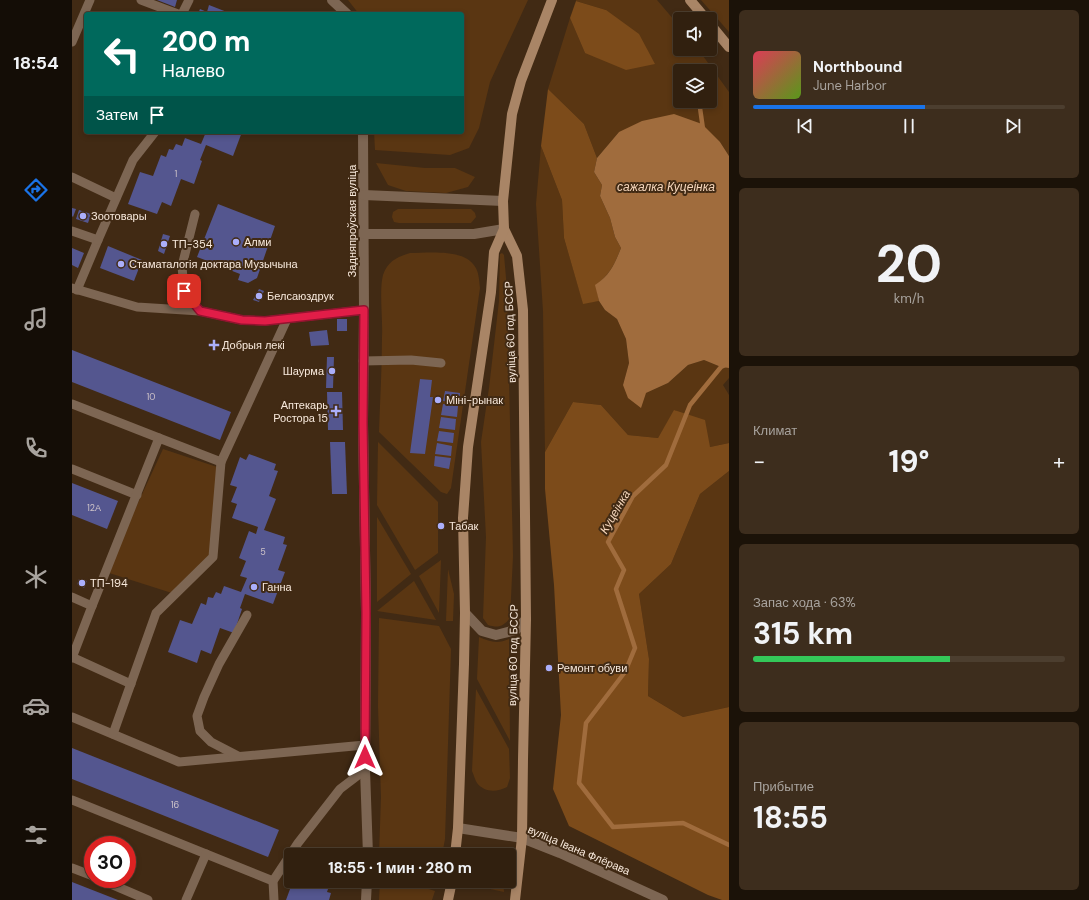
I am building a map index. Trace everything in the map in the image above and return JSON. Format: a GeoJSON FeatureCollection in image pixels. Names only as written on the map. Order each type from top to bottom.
{"type":"FeatureCollection","features":[{"type":"Feature","properties":{"kind":"main road"},"geometry":{"type":"LineString","coordinates":[[504,229],[503,201],[512,114],[521,81],[552,0]]}},
{"type":"Feature","properties":{"kind":"main road"},"geometry":{"type":"LineString","coordinates":[[690,0],[700,12]]}},
{"type":"Feature","properties":{"kind":"main road"},"geometry":{"type":"LineString","coordinates":[[717,32],[729,47]]}},
{"type":"Feature","properties":{"kind":"main road","name":"вуліца 60 год БССР"},"geometry":{"type":"LineString","coordinates":[[456,848],[458,828],[465,613],[463,518],[468,447],[491,292],[494,252],[504,229]]}},
{"type":"Feature","properties":{"kind":"main road","name":"вуліца 60 год БССР"},"geometry":{"type":"LineString","coordinates":[[504,229],[517,256],[523,310],[526,619],[522,838],[515,900]]}},
{"type":"Feature","properties":{"kind":"main road"},"geometry":{"type":"LineString","coordinates":[[448,900],[451,888]]}},
{"type":"Feature","properties":{"kind":"street"},"geometry":{"type":"LineString","coordinates":[[332,0],[345,12]]}},
{"type":"Feature","properties":{"kind":"street","name":"Задняпроўская вуліца"},"geometry":{"type":"LineString","coordinates":[[363,134],[363,423],[366,613],[365,770],[368,848]]}},
{"type":"Feature","properties":{"kind":"street"},"geometry":{"type":"LineString","coordinates":[[364,195],[503,201]]}},
{"type":"Feature","properties":{"kind":"street"},"geometry":{"type":"LineString","coordinates":[[364,234],[474,234],[504,229]]}},
{"type":"Feature","properties":{"kind":"street"},"geometry":{"type":"LineString","coordinates":[[465,613],[482,631],[496,635],[516,630],[526,619]]}},
{"type":"Feature","properties":{"kind":"street","name":"вуліца Івана Флёрава"},"geometry":{"type":"LineString","coordinates":[[458,828],[522,838],[560,853],[663,900]]}},
{"type":"Feature","properties":{"kind":"street"},"geometry":{"type":"LineString","coordinates":[[366,900],[367,888]]}},
{"type":"Feature","properties":{"kind":"lane"},"geometry":{"type":"LineString","coordinates":[[85,12],[90,0]]}},
{"type":"Feature","properties":{"kind":"lane"},"geometry":{"type":"LineString","coordinates":[[141,0],[173,12]]}},
{"type":"Feature","properties":{"kind":"lane"},"geometry":{"type":"LineString","coordinates":[[183,12],[189,0]]}},
{"type":"Feature","properties":{"kind":"lane"},"geometry":{"type":"LineString","coordinates":[[72,42],[84,14]]}},
{"type":"Feature","properties":{"kind":"lane"},"geometry":{"type":"LineString","coordinates":[[152,134],[133,160],[75,289],[137,307],[200,311],[242,320],[265,321],[364,310]]}},
{"type":"Feature","properties":{"kind":"lane"},"geometry":{"type":"LineString","coordinates":[[72,176],[116,198]]}},
{"type":"Feature","properties":{"kind":"lane"},"geometry":{"type":"LineString","coordinates":[[195,214],[182,266],[184,291],[200,311]]}},
{"type":"Feature","properties":{"kind":"lane"},"geometry":{"type":"LineString","coordinates":[[72,231],[98,240]]}},
{"type":"Feature","properties":{"kind":"lane"},"geometry":{"type":"LineString","coordinates":[[113,734],[156,613],[213,557],[221,462],[287,319]]}},
{"type":"Feature","properties":{"kind":"lane"},"geometry":{"type":"LineString","coordinates":[[364,361],[411,360],[441,363]]}},
{"type":"Feature","properties":{"kind":"lane"},"geometry":{"type":"LineString","coordinates":[[72,404],[221,462]]}},
{"type":"Feature","properties":{"kind":"lane"},"geometry":{"type":"LineString","coordinates":[[131,684],[72,658],[159,438]]}},
{"type":"Feature","properties":{"kind":"lane"},"geometry":{"type":"LineString","coordinates":[[72,469],[137,495]]}},
{"type":"Feature","properties":{"kind":"lane"},"geometry":{"type":"LineString","coordinates":[[72,598],[92,606]]}},
{"type":"Feature","properties":{"kind":"lane"},"geometry":{"type":"LineString","coordinates":[[238,756],[211,742],[200,731],[197,716],[219,664],[247,615]]}},
{"type":"Feature","properties":{"kind":"lane"},"geometry":{"type":"LineString","coordinates":[[72,717],[179,762],[365,745]]}},
{"type":"Feature","properties":{"kind":"lane"},"geometry":{"type":"LineString","coordinates":[[274,900],[273,881],[298,843],[340,789],[365,770]]}},
{"type":"Feature","properties":{"kind":"lane"},"geometry":{"type":"LineString","coordinates":[[72,800],[273,881]]}},
{"type":"Feature","properties":{"kind":"lane"},"geometry":{"type":"LineString","coordinates":[[186,900],[206,854]]}},
{"type":"Feature","properties":{"kind":"lane"},"geometry":{"type":"LineString","coordinates":[[72,868],[84,873]]}},
{"type":"Feature","properties":{"kind":"lane"},"geometry":{"type":"LineString","coordinates":[[120,888],[148,900]]}},
{"type":"Feature","properties":{"kind":"shaded area"},"geometry":{"type":"Polygon","coordinates":[[[348,0],[528,0],[490,82],[479,128],[469,148],[450,155],[375,150],[374,134],[464,134],[464,12],[357,12],[348,0]]]}},
{"type":"Feature","properties":{"kind":"shaded area"},"geometry":{"type":"Polygon","coordinates":[[[576,0],[657,0],[673,19],[673,56],[703,56],[709,64],[673,64],[673,108],[717,108],[717,75],[729,92],[729,156],[720,142],[619,132],[597,158],[584,124],[548,89],[570,18],[585,53],[606,10],[576,0]]]}},
{"type":"Feature","properties":{"kind":"shaded area"},"geometry":{"type":"Polygon","coordinates":[[[701,0],[729,0],[729,32],[717,18],[717,12],[712,12],[701,0]]]}},
{"type":"Feature","properties":{"kind":"shaded area"},"geometry":{"type":"Polygon","coordinates":[[[576,1],[606,10],[639,34],[655,64],[626,70],[585,53],[570,18],[576,1]]]}},
{"type":"Feature","properties":{"kind":"shaded area"},"geometry":{"type":"Polygon","coordinates":[[[548,89],[584,124],[597,158],[594,172],[602,185],[600,196],[610,218],[615,237],[621,248],[612,268],[596,285],[599,301],[583,304],[564,238],[562,200],[541,146],[548,89]]]}},
{"type":"Feature","properties":{"kind":"shaded area"},"geometry":{"type":"Polygon","coordinates":[[[541,146],[562,200],[564,238],[583,303],[599,301],[605,310],[617,319],[626,339],[629,363],[623,385],[646,393],[668,383],[688,365],[704,360],[721,367],[729,368],[729,378],[723,385],[729,395],[729,443],[710,447],[675,410],[658,438],[628,435],[601,405],[573,402],[545,452],[543,311],[536,204],[541,146]]]}},
{"type":"Feature","properties":{"kind":"shaded area"},"geometry":{"type":"Polygon","coordinates":[[[376,163],[425,168],[455,168],[475,177],[468,187],[446,193],[406,191],[388,185],[376,163]]]}},
{"type":"Feature","properties":{"kind":"shaded area"},"geometry":{"type":"Polygon","coordinates":[[[398,209],[471,209],[475,213],[476,217],[471,223],[399,223],[394,222],[392,217],[393,212],[398,209]]]}},
{"type":"Feature","properties":{"kind":"shaded area"},"geometry":{"type":"Polygon","coordinates":[[[410,253],[444,253],[461,256],[468,259],[475,266],[479,278],[480,288],[451,488],[447,494],[441,492],[379,432],[382,349],[381,297],[383,275],[390,263],[401,256],[410,253]]]}},
{"type":"Feature","properties":{"kind":"shaded area"},"geometry":{"type":"Polygon","coordinates":[[[502,253],[504,255],[507,289],[513,556],[510,618],[503,625],[495,626],[488,625],[483,618],[486,537],[481,442],[499,301],[500,254],[502,253]]]}},
{"type":"Feature","properties":{"kind":"shaded area"},"geometry":{"type":"Polygon","coordinates":[[[573,402],[601,405],[628,435],[658,438],[674,410],[705,420],[710,447],[729,443],[729,471],[700,494],[671,564],[639,594],[649,659],[648,696],[683,717],[729,707],[729,900],[722,900],[708,895],[569,826],[553,789],[561,715],[554,585],[545,489],[545,452],[573,402]]]}},
{"type":"Feature","properties":{"kind":"shaded area"},"geometry":{"type":"Polygon","coordinates":[[[378,442],[438,502],[438,553],[415,570],[377,505],[378,442]]]}},
{"type":"Feature","properties":{"kind":"shaded area"},"geometry":{"type":"Polygon","coordinates":[[[163,449],[220,468],[213,557],[175,594],[106,572],[163,449]]]}},
{"type":"Feature","properties":{"kind":"shaded area"},"geometry":{"type":"Polygon","coordinates":[[[729,471],[729,707],[683,717],[648,696],[649,659],[639,594],[671,564],[700,494],[729,471]]]}},
{"type":"Feature","properties":{"kind":"shaded area"},"geometry":{"type":"Polygon","coordinates":[[[377,517],[411,574],[377,602],[377,517]]]}},
{"type":"Feature","properties":{"kind":"shaded area"},"geometry":{"type":"Polygon","coordinates":[[[441,560],[439,613],[419,576],[441,560]]]}},
{"type":"Feature","properties":{"kind":"shaded area"},"geometry":{"type":"Polygon","coordinates":[[[448,569],[454,594],[453,621],[446,621],[448,569]]]}},
{"type":"Feature","properties":{"kind":"shaded area"},"geometry":{"type":"Polygon","coordinates":[[[414,581],[436,620],[377,611],[414,581]]]}},
{"type":"Feature","properties":{"kind":"shaded area"},"geometry":{"type":"Polygon","coordinates":[[[379,618],[439,626],[451,649],[445,839],[443,848],[379,848],[381,797],[378,706],[379,618]]]}},
{"type":"Feature","properties":{"kind":"shaded area"},"geometry":{"type":"Polygon","coordinates":[[[479,637],[494,642],[501,642],[509,639],[510,741],[477,679],[479,637]]]}},
{"type":"Feature","properties":{"kind":"shaded area"},"geometry":{"type":"Polygon","coordinates":[[[476,689],[509,749],[510,778],[507,787],[495,791],[484,789],[480,786],[476,782],[472,771],[476,689]]]}},
{"type":"Feature","properties":{"kind":"shaded area"},"geometry":{"type":"Polygon","coordinates":[[[380,888],[426,888],[435,891],[432,900],[379,900],[380,888]]]}},
{"type":"Feature","properties":{"kind":"shaded area"},"geometry":{"type":"Polygon","coordinates":[[[486,888],[504,888],[504,892],[486,888]]]}},
{"type":"Feature","properties":{"kind":"water","name":"сажалка Куцеінка"},"geometry":{"type":"Polygon","coordinates":[[[674,114],[702,124],[720,142],[729,156],[729,368],[721,367],[704,360],[688,365],[668,383],[646,393],[641,408],[628,398],[623,385],[629,363],[626,339],[617,319],[605,310],[599,301],[595,285],[605,277],[611,269],[621,248],[615,237],[610,218],[600,196],[602,185],[594,172],[597,158],[619,132],[642,121],[674,114]]]}},
{"type":"Feature","properties":{"kind":"building"},"geometry":{"type":"Polygon","coordinates":[[[157,0],[177,0],[175,7],[157,0]]]}},
{"type":"Feature","properties":{"kind":"building"},"geometry":{"type":"Polygon","coordinates":[[[209,5],[227,12],[207,12],[209,5]]]}},
{"type":"Feature","properties":{"kind":"building"},"geometry":{"type":"Polygon","coordinates":[[[200,9],[207,12],[199,12],[200,9]]]}},
{"type":"Feature","properties":{"kind":"building"},"geometry":{"type":"Polygon","coordinates":[[[205,134],[241,134],[233,156],[206,145],[200,160],[202,161],[194,184],[181,179],[171,206],[162,202],[157,214],[128,204],[140,172],[153,176],[161,155],[166,157],[169,149],[173,150],[176,144],[182,146],[185,138],[201,144],[205,134]]]}},
{"type":"Feature","properties":{"kind":"building","name":"Алми"},"geometry":{"type":"Polygon","coordinates":[[[218,204],[275,226],[257,278],[248,283],[238,280],[240,274],[217,265],[214,269],[204,265],[205,260],[197,257],[218,204]]]}},
{"type":"Feature","properties":{"kind":"building"},"geometry":{"type":"Polygon","coordinates":[[[72,208],[76,209],[73,217],[72,216],[72,208]]]}},
{"type":"Feature","properties":{"kind":"building","name":"Зоотовары"},"geometry":{"type":"Polygon","coordinates":[[[79,210],[91,214],[88,223],[76,219],[79,210]]]}},
{"type":"Feature","properties":{"kind":"building","name":"ТП-354"},"geometry":{"type":"Polygon","coordinates":[[[163,234],[170,236],[164,254],[158,251],[163,234]]]}},
{"type":"Feature","properties":{"kind":"building","name":"Стаматалогія доктара Музычына"},"geometry":{"type":"Polygon","coordinates":[[[108,246],[142,260],[134,281],[100,268],[108,246]]]}},
{"type":"Feature","properties":{"kind":"building"},"geometry":{"type":"Polygon","coordinates":[[[72,248],[84,253],[78,268],[72,265],[72,248]]]}},
{"type":"Feature","properties":{"kind":"building","name":"Белсаюздрук"},"geometry":{"type":"Polygon","coordinates":[[[259,289],[264,291],[259,302],[253,300],[259,289]]]}},
{"type":"Feature","properties":{"kind":"building"},"geometry":{"type":"Polygon","coordinates":[[[337,319],[347,319],[347,331],[337,331],[337,319]]]}},
{"type":"Feature","properties":{"kind":"building"},"geometry":{"type":"Polygon","coordinates":[[[327,330],[329,345],[311,346],[309,332],[327,330]]]}},
{"type":"Feature","properties":{"kind":"building"},"geometry":{"type":"Polygon","coordinates":[[[72,350],[231,412],[220,440],[72,382],[72,350]]]}},
{"type":"Feature","properties":{"kind":"building"},"geometry":{"type":"Polygon","coordinates":[[[327,357],[334,357],[333,388],[326,388],[327,357]]]}},
{"type":"Feature","properties":{"kind":"building"},"geometry":{"type":"Polygon","coordinates":[[[420,379],[432,380],[430,397],[433,397],[425,454],[410,453],[420,379]]]}},
{"type":"Feature","properties":{"kind":"building"},"geometry":{"type":"Polygon","coordinates":[[[445,391],[460,393],[459,403],[443,401],[445,391]]]}},
{"type":"Feature","properties":{"kind":"building"},"geometry":{"type":"Polygon","coordinates":[[[327,392],[342,392],[343,430],[328,430],[327,392]]]}},
{"type":"Feature","properties":{"kind":"building"},"geometry":{"type":"Polygon","coordinates":[[[443,404],[458,406],[457,417],[441,415],[443,404]]]}},
{"type":"Feature","properties":{"kind":"building"},"geometry":{"type":"Polygon","coordinates":[[[441,417],[456,419],[455,430],[439,428],[441,417]]]}},
{"type":"Feature","properties":{"kind":"building"},"geometry":{"type":"Polygon","coordinates":[[[439,431],[454,433],[453,443],[437,441],[439,431]]]}},
{"type":"Feature","properties":{"kind":"building"},"geometry":{"type":"Polygon","coordinates":[[[330,442],[345,442],[347,494],[332,494],[330,442]]]}},
{"type":"Feature","properties":{"kind":"building"},"geometry":{"type":"Polygon","coordinates":[[[437,443],[452,446],[451,456],[435,454],[437,443]]]}},
{"type":"Feature","properties":{"kind":"building"},"geometry":{"type":"Polygon","coordinates":[[[249,454],[276,464],[274,470],[278,471],[269,496],[276,499],[264,530],[285,537],[283,544],[287,545],[278,570],[285,572],[273,604],[245,594],[234,633],[220,628],[211,654],[201,650],[197,663],[168,652],[180,620],[192,624],[201,603],[206,605],[208,597],[213,598],[216,592],[221,594],[224,586],[241,592],[247,578],[240,576],[246,561],[239,558],[249,531],[256,534],[258,527],[232,518],[237,504],[231,502],[237,487],[230,485],[240,457],[246,460],[249,454]]]}},
{"type":"Feature","properties":{"kind":"building"},"geometry":{"type":"Polygon","coordinates":[[[435,456],[451,458],[449,469],[434,466],[435,456]]]}},
{"type":"Feature","properties":{"kind":"building"},"geometry":{"type":"Polygon","coordinates":[[[72,483],[118,501],[107,529],[72,515],[72,483]]]}},
{"type":"Feature","properties":{"kind":"building","name":"ТП-194"},"geometry":{"type":"Polygon","coordinates":[[[79,579],[87,581],[84,588],[77,584],[79,579]]]}},
{"type":"Feature","properties":{"kind":"building"},"geometry":{"type":"Polygon","coordinates":[[[72,748],[279,830],[268,857],[72,779],[72,748]]]}},
{"type":"Feature","properties":{"kind":"building"},"geometry":{"type":"Polygon","coordinates":[[[72,882],[84,888],[118,900],[72,900],[72,882]]]}},
{"type":"Feature","properties":{"kind":"building"},"geometry":{"type":"Polygon","coordinates":[[[290,888],[328,888],[327,892],[331,893],[329,900],[286,900],[290,888]]]}},
{"type":"Feature","properties":{"kind":"waterway","name":"Куцеінка"},"geometry":{"type":"LineString","coordinates":[[700,108],[703,129]]}},
{"type":"Feature","properties":{"kind":"waterway","name":"Куцеінка"},"geometry":{"type":"LineString","coordinates":[[729,360],[727,364],[721,367],[690,405],[666,465],[633,496],[608,542],[624,570],[616,589],[635,648],[625,672],[586,723],[579,783],[613,827],[683,823],[729,845]]}},
{"type":"Feature","properties":{"kind":"place","name":"Зоотовары"},"geometry":{"type":"Point","coordinates":[83,216]}},
{"type":"Feature","properties":{"kind":"place","name":"Алми"},"geometry":{"type":"Point","coordinates":[236,242]}},
{"type":"Feature","properties":{"kind":"place","name":"ТП-354"},"geometry":{"type":"Point","coordinates":[164,244]}},
{"type":"Feature","properties":{"kind":"place","name":"Стаматалогія доктара Музычына"},"geometry":{"type":"Point","coordinates":[121,264]}},
{"type":"Feature","properties":{"kind":"place","name":"Белсаюздрук"},"geometry":{"type":"Point","coordinates":[259,296]}},
{"type":"Feature","properties":{"kind":"place","name":"Добрыя лекі"},"geometry":{"type":"Point","coordinates":[214,345]}},
{"type":"Feature","properties":{"kind":"place","name":"Шаурма"},"geometry":{"type":"Point","coordinates":[332,371]}},
{"type":"Feature","properties":{"kind":"place","name":"Міні-рынак"},"geometry":{"type":"Point","coordinates":[438,400]}},
{"type":"Feature","properties":{"kind":"place","name":"Аптекарь Ростора 15"},"geometry":{"type":"Point","coordinates":[336,411]}},
{"type":"Feature","properties":{"kind":"place","name":"Табак"},"geometry":{"type":"Point","coordinates":[441,526]}},
{"type":"Feature","properties":{"kind":"place","name":"ТП-194"},"geometry":{"type":"Point","coordinates":[82,583]}},
{"type":"Feature","properties":{"kind":"place","name":"Ганна"},"geometry":{"type":"Point","coordinates":[254,587]}},
{"type":"Feature","properties":{"kind":"place","name":"Ремонт обуви"},"geometry":{"type":"Point","coordinates":[549,668]}},
{"type":"Feature","properties":{"kind":"route"},"geometry":{"type":"LineString","coordinates":[[184,291],[200,311],[242,320],[265,321],[364,310],[363,423],[366,613],[365,757]]}}]}
